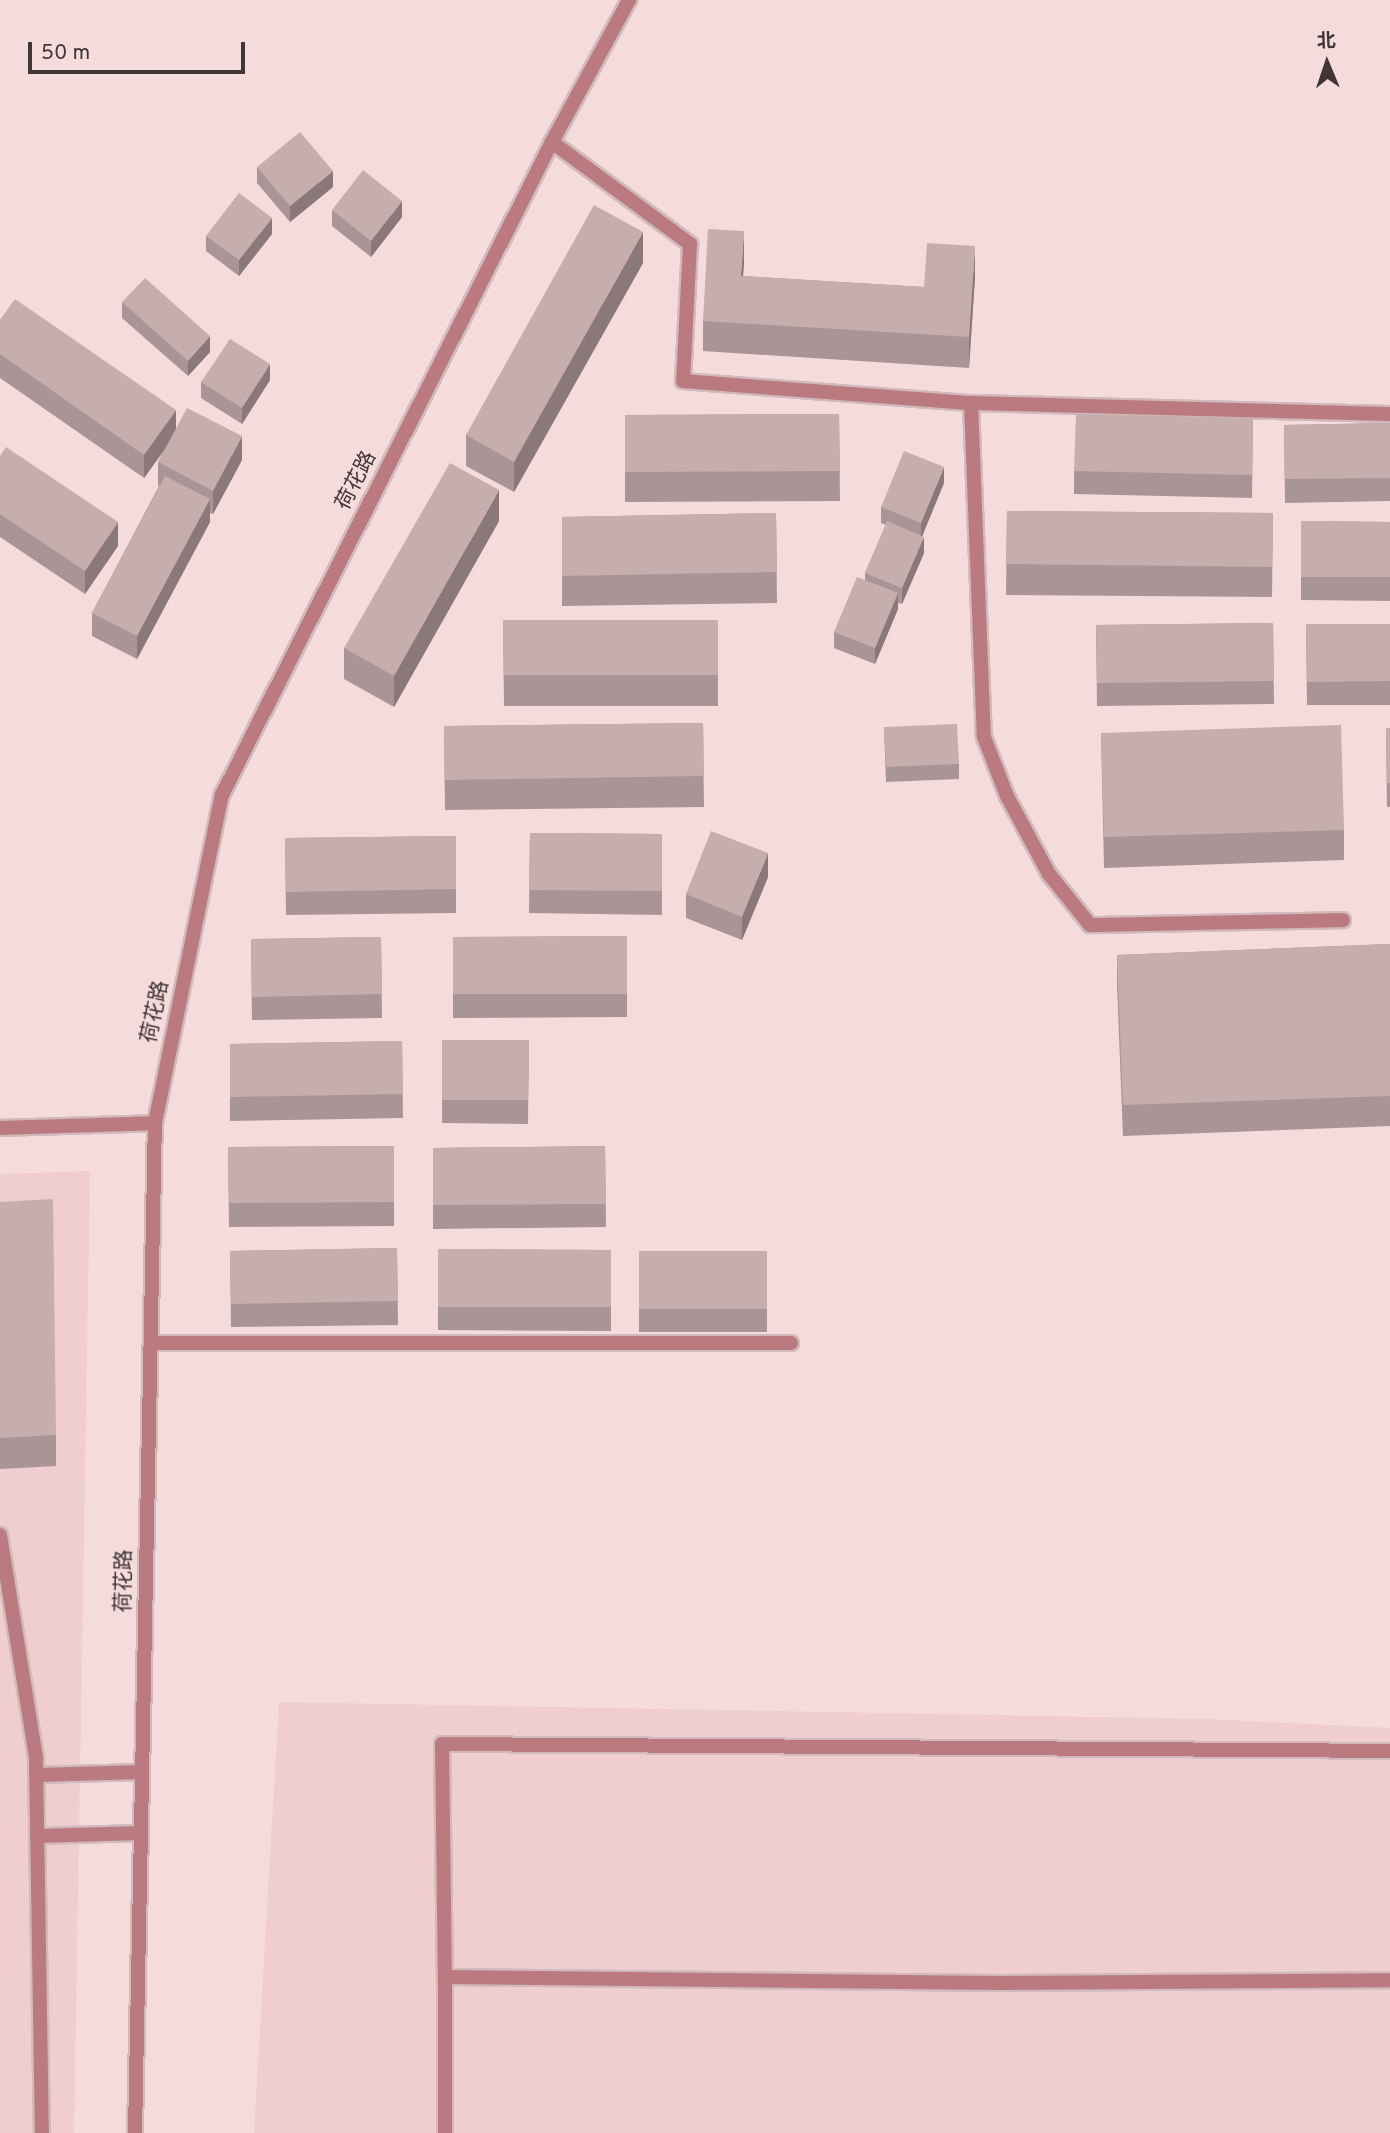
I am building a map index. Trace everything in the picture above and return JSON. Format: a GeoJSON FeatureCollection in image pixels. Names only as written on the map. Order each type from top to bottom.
{"type":"FeatureCollection","features":[{"type":"Feature","properties":{"kind":"street","name":"荷花路"},"geometry":{"type":"LineString","coordinates":[[135,2133],[155,1123],[222,794],[552,142],[629,0]]}},
{"type":"Feature","properties":{"kind":"street"},"geometry":{"type":"LineString","coordinates":[[552,142],[690,244],[683,381],[971,403],[1390,414]]}},
{"type":"Feature","properties":{"kind":"street"},"geometry":{"type":"LineString","coordinates":[[971,403],[984,737],[1007,796],[1049,874],[1090,926],[1343,920]]}},
{"type":"Feature","properties":{"kind":"street"},"geometry":{"type":"LineString","coordinates":[[0,1128],[155,1123]]}},
{"type":"Feature","properties":{"kind":"street"},"geometry":{"type":"LineString","coordinates":[[151,1343],[791,1343]]}},
{"type":"Feature","properties":{"kind":"street"},"geometry":{"type":"LineString","coordinates":[[0,1535],[36,1775],[41,2133]]}},
{"type":"Feature","properties":{"kind":"street"},"geometry":{"type":"LineString","coordinates":[[445,1988],[442,1744],[1390,1751]]}},
{"type":"Feature","properties":{"kind":"street"},"geometry":{"type":"LineString","coordinates":[[36,1775],[142,1772]]}},
{"type":"Feature","properties":{"kind":"street"},"geometry":{"type":"LineString","coordinates":[[37,1836],[141,1833]]}},
{"type":"Feature","properties":{"kind":"street"},"geometry":{"type":"LineString","coordinates":[[445,2133],[445,1977],[1002,1983],[1390,1980]]}},
{"type":"Feature","properties":{"kind":"shaded area"},"geometry":{"type":"Polygon","coordinates":[[[90,1171],[74,2133],[0,2133],[0,1174],[90,1171]]]}},
{"type":"Feature","properties":{"kind":"shaded area"},"geometry":{"type":"Polygon","coordinates":[[[279,1702],[1209,1719],[1390,1728],[1390,2133],[254,2133],[279,1702]]]}},
{"type":"Feature","properties":{"kind":"building"},"geometry":{"type":"Polygon","coordinates":[[[300,132],[333,171],[290,206],[257,167],[300,132]]]}},
{"type":"Feature","properties":{"kind":"building"},"geometry":{"type":"Polygon","coordinates":[[[363,170],[402,201],[371,241],[332,210],[363,170]]]}},
{"type":"Feature","properties":{"kind":"building"},"geometry":{"type":"Polygon","coordinates":[[[239,193],[272,218],[239,260],[206,236],[239,193]]]}},
{"type":"Feature","properties":{"kind":"building"},"geometry":{"type":"Polygon","coordinates":[[[594,205],[643,232],[514,462],[466,435],[594,205]]]}},
{"type":"Feature","properties":{"kind":"building"},"geometry":{"type":"Polygon","coordinates":[[[708,229],[744,231],[741,276],[924,287],[927,243],[975,246],[969,337],[703,321],[708,229]]]}},
{"type":"Feature","properties":{"kind":"building"},"geometry":{"type":"Polygon","coordinates":[[[145,278],[210,336],[188,361],[122,302],[145,278]]]}},
{"type":"Feature","properties":{"kind":"building"},"geometry":{"type":"Polygon","coordinates":[[[15,299],[176,410],[144,455],[0,354],[0,320],[15,299]]]}},
{"type":"Feature","properties":{"kind":"building"},"geometry":{"type":"Polygon","coordinates":[[[230,339],[270,364],[242,408],[201,382],[230,339]]]}},
{"type":"Feature","properties":{"kind":"building"},"geometry":{"type":"Polygon","coordinates":[[[187,408],[242,436],[213,491],[158,462],[187,408]]]}},
{"type":"Feature","properties":{"kind":"building"},"geometry":{"type":"Polygon","coordinates":[[[839,414],[840,471],[625,472],[625,415],[839,414]]]}},
{"type":"Feature","properties":{"kind":"building"},"geometry":{"type":"Polygon","coordinates":[[[1076,414],[1253,418],[1252,475],[1074,471],[1076,414]]]}},
{"type":"Feature","properties":{"kind":"building"},"geometry":{"type":"Polygon","coordinates":[[[1390,423],[1390,478],[1285,479],[1284,425],[1390,423]]]}},
{"type":"Feature","properties":{"kind":"building"},"geometry":{"type":"Polygon","coordinates":[[[6,447],[118,522],[85,571],[0,514],[0,456],[6,447]]]}},
{"type":"Feature","properties":{"kind":"building"},"geometry":{"type":"Polygon","coordinates":[[[904,451],[944,467],[921,523],[881,507],[904,451]]]}},
{"type":"Feature","properties":{"kind":"building"},"geometry":{"type":"Polygon","coordinates":[[[450,463],[499,490],[394,676],[344,648],[450,463]]]}},
{"type":"Feature","properties":{"kind":"building"},"geometry":{"type":"Polygon","coordinates":[[[165,476],[210,499],[137,636],[92,613],[165,476]]]}},
{"type":"Feature","properties":{"kind":"building"},"geometry":{"type":"Polygon","coordinates":[[[1007,511],[1273,513],[1272,567],[1006,564],[1007,511]]]}},
{"type":"Feature","properties":{"kind":"building"},"geometry":{"type":"Polygon","coordinates":[[[776,513],[777,572],[562,576],[562,517],[776,513]]]}},
{"type":"Feature","properties":{"kind":"building"},"geometry":{"type":"Polygon","coordinates":[[[887,521],[924,537],[902,588],[865,573],[887,521]]]}},
{"type":"Feature","properties":{"kind":"building"},"geometry":{"type":"Polygon","coordinates":[[[1301,521],[1390,522],[1390,577],[1301,577],[1301,521]]]}},
{"type":"Feature","properties":{"kind":"building"},"geometry":{"type":"Polygon","coordinates":[[[857,577],[898,593],[875,648],[834,632],[857,577]]]}},
{"type":"Feature","properties":{"kind":"building"},"geometry":{"type":"Polygon","coordinates":[[[503,620],[718,620],[718,675],[504,675],[503,620]]]}},
{"type":"Feature","properties":{"kind":"building"},"geometry":{"type":"Polygon","coordinates":[[[1273,623],[1274,681],[1097,683],[1096,625],[1273,623]]]}},
{"type":"Feature","properties":{"kind":"building"},"geometry":{"type":"Polygon","coordinates":[[[1306,624],[1390,624],[1390,681],[1307,682],[1306,624]]]}},
{"type":"Feature","properties":{"kind":"building"},"geometry":{"type":"Polygon","coordinates":[[[703,723],[704,776],[445,780],[444,726],[703,723]]]}},
{"type":"Feature","properties":{"kind":"building"},"geometry":{"type":"Polygon","coordinates":[[[957,724],[959,764],[886,767],[884,727],[957,724]]]}},
{"type":"Feature","properties":{"kind":"building"},"geometry":{"type":"Polygon","coordinates":[[[1341,725],[1344,830],[1104,837],[1101,733],[1341,725]]]}},
{"type":"Feature","properties":{"kind":"building"},"geometry":{"type":"Polygon","coordinates":[[[1386,728],[1390,728],[1390,783],[1387,783],[1386,728]]]}},
{"type":"Feature","properties":{"kind":"building"},"geometry":{"type":"Polygon","coordinates":[[[711,831],[768,853],[742,917],[686,894],[711,831]]]}},
{"type":"Feature","properties":{"kind":"building"},"geometry":{"type":"Polygon","coordinates":[[[530,833],[662,834],[662,891],[529,890],[530,833]]]}},
{"type":"Feature","properties":{"kind":"building"},"geometry":{"type":"Polygon","coordinates":[[[456,836],[456,889],[286,892],[285,838],[456,836]]]}},
{"type":"Feature","properties":{"kind":"building"},"geometry":{"type":"Polygon","coordinates":[[[627,936],[627,994],[453,994],[453,937],[627,936]]]}},
{"type":"Feature","properties":{"kind":"building"},"geometry":{"type":"Polygon","coordinates":[[[381,937],[382,994],[252,997],[251,939],[381,937]]]}},
{"type":"Feature","properties":{"kind":"building"},"geometry":{"type":"Polygon","coordinates":[[[1390,944],[1390,1096],[1123,1105],[1117,955],[1390,944]]]}},
{"type":"Feature","properties":{"kind":"building"},"geometry":{"type":"Polygon","coordinates":[[[442,1040],[529,1040],[528,1100],[442,1100],[442,1040]]]}},
{"type":"Feature","properties":{"kind":"building"},"geometry":{"type":"Polygon","coordinates":[[[402,1041],[403,1094],[230,1097],[230,1044],[402,1041]]]}},
{"type":"Feature","properties":{"kind":"building"},"geometry":{"type":"Polygon","coordinates":[[[394,1146],[394,1202],[229,1203],[228,1147],[394,1146]]]}},
{"type":"Feature","properties":{"kind":"building"},"geometry":{"type":"Polygon","coordinates":[[[605,1146],[606,1204],[433,1205],[433,1148],[605,1146]]]}},
{"type":"Feature","properties":{"kind":"building"},"geometry":{"type":"Polygon","coordinates":[[[53,1199],[56,1435],[0,1438],[0,1202],[53,1199]]]}},
{"type":"Feature","properties":{"kind":"building"},"geometry":{"type":"Polygon","coordinates":[[[397,1248],[398,1301],[231,1304],[230,1251],[397,1248]]]}},
{"type":"Feature","properties":{"kind":"building"},"geometry":{"type":"Polygon","coordinates":[[[438,1249],[611,1250],[611,1307],[438,1307],[438,1249]]]}},
{"type":"Feature","properties":{"kind":"building"},"geometry":{"type":"Polygon","coordinates":[[[639,1251],[767,1251],[767,1309],[639,1309],[639,1251]]]}}]}
